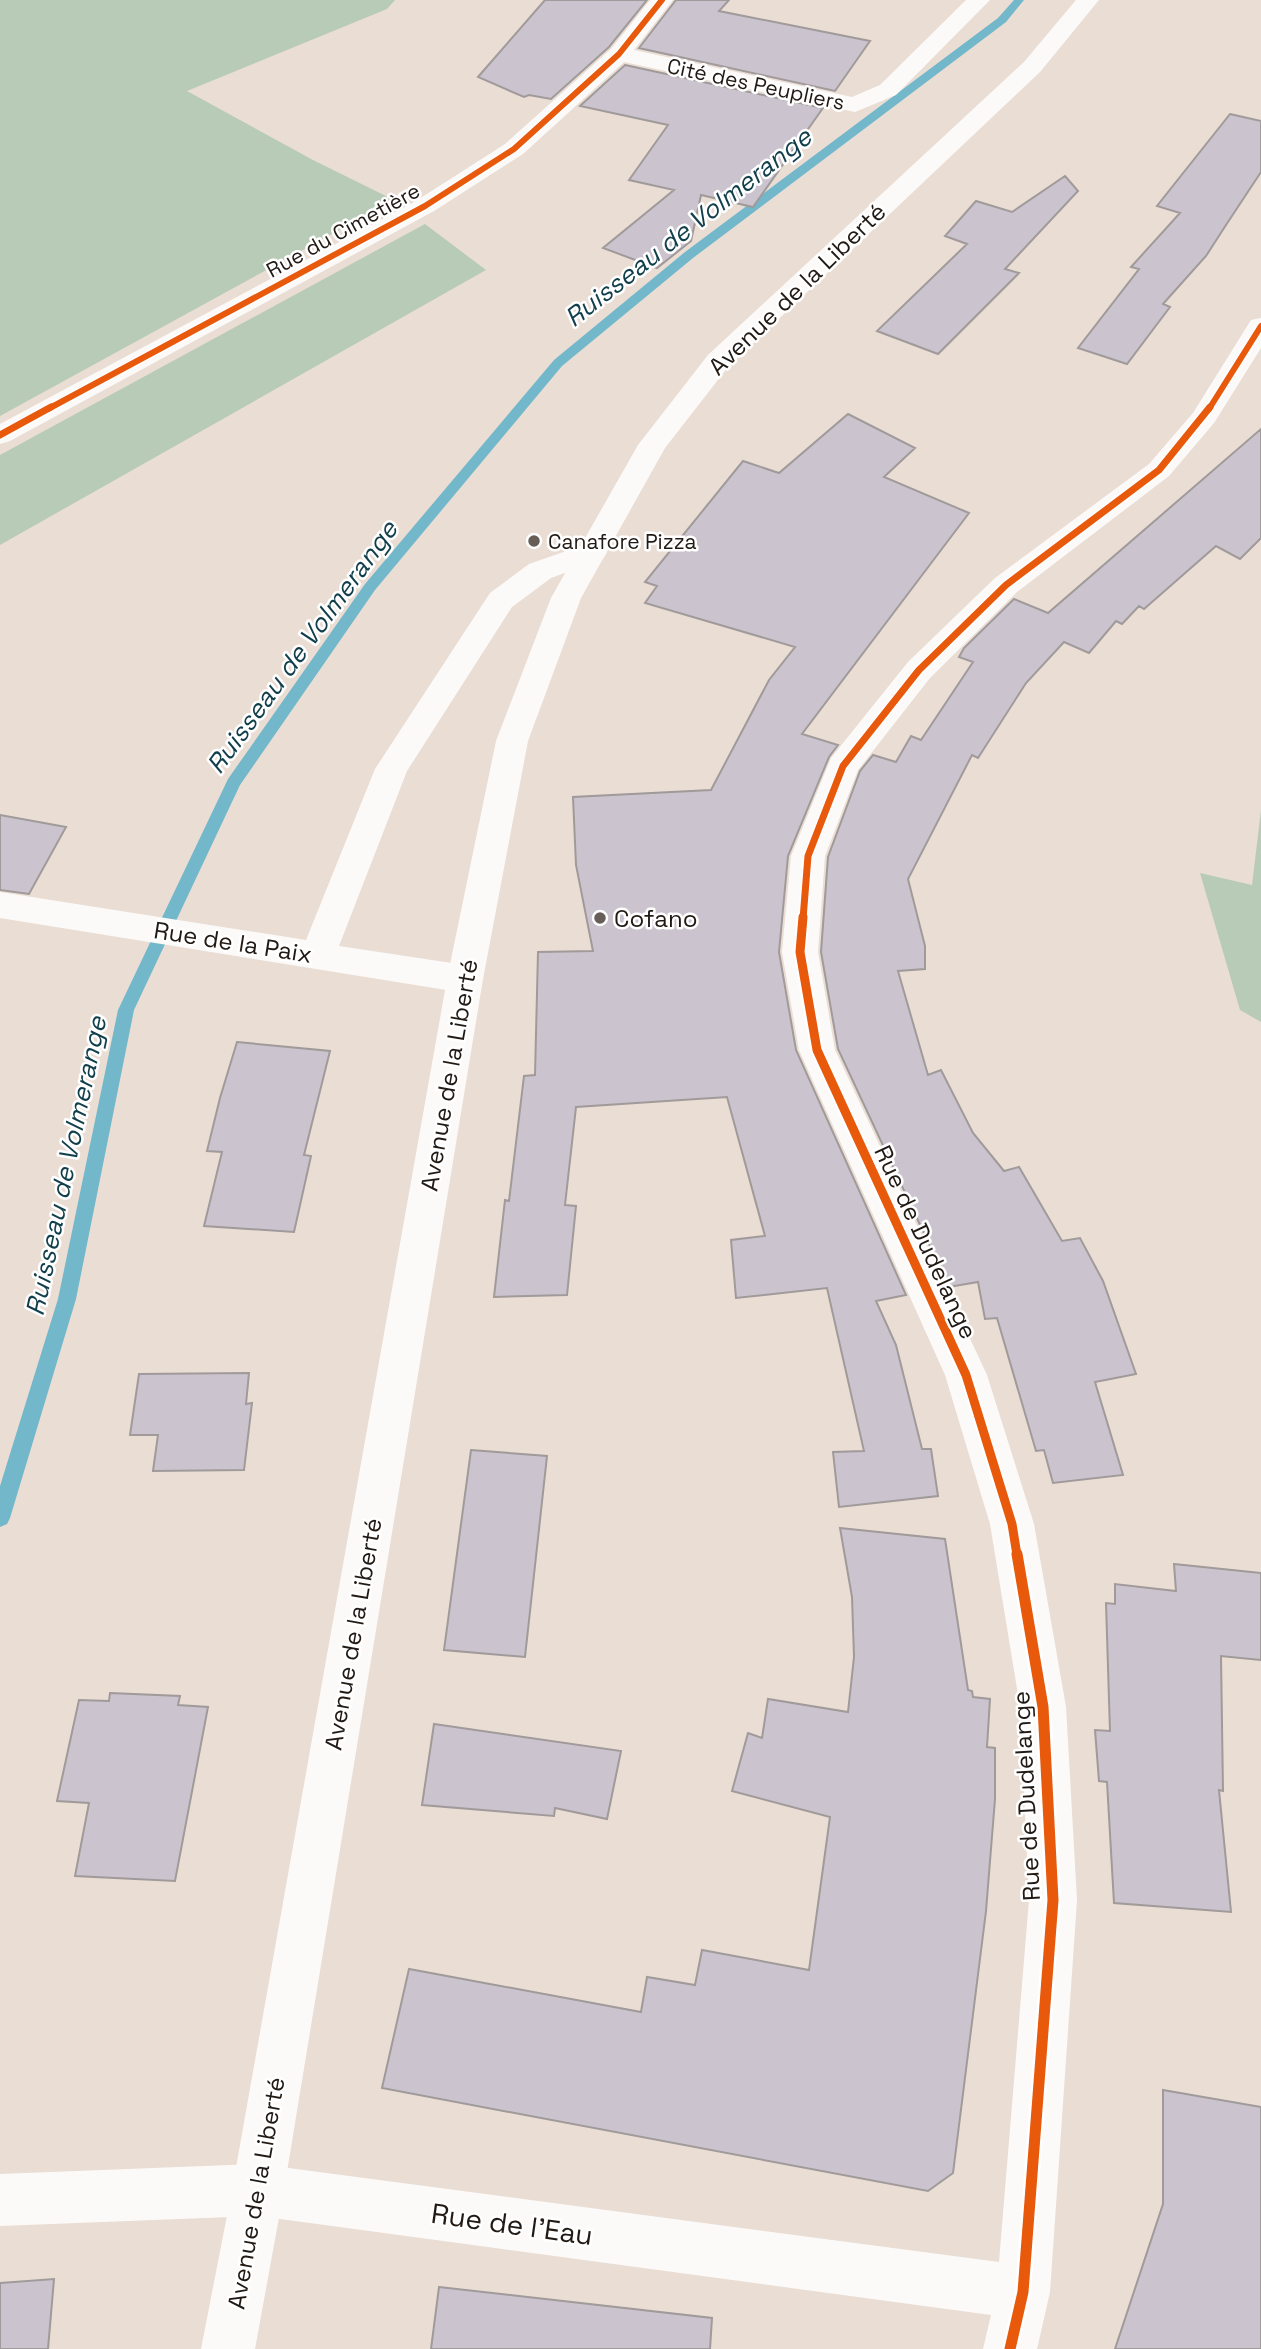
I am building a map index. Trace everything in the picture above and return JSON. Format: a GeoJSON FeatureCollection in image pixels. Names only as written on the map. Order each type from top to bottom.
{"type":"FeatureCollection","features":[{"type":"Feature","properties":{"kind":"street","name":"Rue du Cimetière"},"geometry":{"type":"LineString","coordinates":[[0,435],[425,206],[514,149],[619,54],[662,0]]}},
{"type":"Feature","properties":{"kind":"street","name":"Cité des Peupliers"},"geometry":{"type":"LineString","coordinates":[[619,54],[855,105],[888,90],[979,0]]}},
{"type":"Feature","properties":{"kind":"street","name":"Avenue de la Liberté"},"geometry":{"type":"LineString","coordinates":[[228,2349],[258,2190],[465,979],[512,741],[566,598],[652,445],[718,360],[1032,67],[1088,0]]}},
{"type":"Feature","properties":{"kind":"street","name":"Rue de Dudelange"},"geometry":{"type":"LineString","coordinates":[[1010,2349],[1023,2291],[1053,1899],[1043,1707],[1012,1524],[970,1388],[817,1050],[800,952],[808,856],[843,766],[919,670],[1006,585],[1159,470],[1204,417],[1261,326]]}},
{"type":"Feature","properties":{"kind":"street"},"geometry":{"type":"LineString","coordinates":[[318,955],[391,769],[501,600],[540,571],[592,552]]}},
{"type":"Feature","properties":{"kind":"street","name":"Rue de la Paix"},"geometry":{"type":"LineString","coordinates":[[0,905],[465,979]]}},
{"type":"Feature","properties":{"kind":"street","name":"Rue de l'Eau"},"geometry":{"type":"LineString","coordinates":[[0,2200],[258,2190],[1023,2291]]}},
{"type":"Feature","properties":{"kind":"green space"},"geometry":{"type":"Polygon","coordinates":[[[0,0],[395,0],[387,9],[187,91],[313,160],[394,200],[0,416],[0,0]]]}},
{"type":"Feature","properties":{"kind":"green space"},"geometry":{"type":"Polygon","coordinates":[[[425,224],[486,270],[0,545],[0,455],[425,224]]]}},
{"type":"Feature","properties":{"kind":"green space"},"geometry":{"type":"Polygon","coordinates":[[[1261,810],[1261,1022],[1240,1010],[1200,873],[1252,885],[1261,810]]]}},
{"type":"Feature","properties":{"kind":"building"},"geometry":{"type":"Polygon","coordinates":[[[545,0],[647,0],[609,47],[551,99],[529,95],[524,97],[478,77],[545,0]]]}},
{"type":"Feature","properties":{"kind":"building"},"geometry":{"type":"Polygon","coordinates":[[[676,0],[729,0],[719,11],[870,41],[835,91],[639,48],[676,0]]]}},
{"type":"Feature","properties":{"kind":"building"},"geometry":{"type":"Polygon","coordinates":[[[625,65],[823,108],[753,207],[701,195],[691,241],[657,268],[603,248],[674,190],[629,180],[668,125],[580,106],[625,65]]]}},
{"type":"Feature","properties":{"kind":"building"},"geometry":{"type":"Polygon","coordinates":[[[1230,114],[1261,121],[1261,172],[1206,256],[1163,304],[1170,307],[1127,364],[1078,348],[1139,269],[1131,267],[1180,213],[1157,206],[1230,114]]]}},
{"type":"Feature","properties":{"kind":"building"},"geometry":{"type":"Polygon","coordinates":[[[1065,176],[1078,191],[1005,269],[1019,273],[938,354],[877,331],[967,244],[945,236],[976,201],[1012,212],[1065,176]]]}},
{"type":"Feature","properties":{"kind":"building"},"geometry":{"type":"Polygon","coordinates":[[[848,414],[915,448],[884,477],[969,513],[802,734],[838,745],[829,757],[788,856],[779,952],[796,1050],[906,1295],[876,1301],[896,1345],[922,1449],[931,1449],[938,1496],[839,1507],[833,1452],[864,1451],[827,1288],[736,1298],[731,1240],[765,1236],[727,1097],[576,1107],[565,1205],[576,1206],[567,1295],[494,1297],[505,1200],[509,1201],[524,1076],[535,1075],[538,952],[593,951],[576,865],[573,797],[711,790],[769,680],[795,647],[645,603],[657,586],[645,582],[743,461],[779,473],[848,414]]]}},
{"type":"Feature","properties":{"kind":"building"},"geometry":{"type":"Polygon","coordinates":[[[1261,429],[1261,538],[1240,559],[1216,546],[1144,609],[1139,606],[1122,624],[1116,621],[1089,653],[1064,642],[1026,683],[978,758],[972,755],[908,879],[925,946],[925,969],[898,971],[928,1075],[941,1070],[973,1133],[1004,1171],[1019,1167],[1062,1241],[1080,1238],[1103,1281],[1136,1374],[1095,1382],[1123,1475],[1053,1483],[1044,1450],[1036,1451],[997,1318],[985,1319],[978,1282],[949,1287],[838,1049],[821,952],[828,857],[860,771],[873,755],[896,762],[911,736],[921,740],[973,662],[959,657],[964,648],[1014,599],[1048,613],[1261,429]]]}},
{"type":"Feature","properties":{"kind":"building"},"geometry":{"type":"Polygon","coordinates":[[[0,815],[66,827],[29,894],[0,890],[0,815]]]}},
{"type":"Feature","properties":{"kind":"building"},"geometry":{"type":"Polygon","coordinates":[[[237,1042],[330,1051],[304,1155],[311,1156],[294,1232],[204,1226],[222,1152],[207,1151],[237,1042]]]}},
{"type":"Feature","properties":{"kind":"building"},"geometry":{"type":"Polygon","coordinates":[[[249,1373],[246,1404],[252,1403],[244,1470],[153,1471],[158,1435],[130,1435],[139,1374],[249,1373]]]}},
{"type":"Feature","properties":{"kind":"building"},"geometry":{"type":"Polygon","coordinates":[[[471,1450],[547,1456],[525,1657],[444,1650],[471,1450]]]}},
{"type":"Feature","properties":{"kind":"building"},"geometry":{"type":"Polygon","coordinates":[[[840,1528],[945,1539],[968,1690],[972,1691],[973,1697],[990,1699],[987,1747],[995,1748],[995,1799],[986,1911],[953,2173],[928,2191],[382,2088],[409,1969],[641,2012],[647,1977],[695,1985],[702,1950],[809,1970],[830,1817],[732,1791],[748,1733],[762,1738],[768,1699],[848,1712],[854,1657],[852,1597],[840,1528]]]}},
{"type":"Feature","properties":{"kind":"building"},"geometry":{"type":"Polygon","coordinates":[[[1174,1564],[1261,1573],[1261,1660],[1221,1656],[1223,1791],[1219,1790],[1231,1912],[1114,1903],[1107,1782],[1099,1781],[1095,1730],[1110,1731],[1106,1603],[1115,1604],[1115,1584],[1176,1591],[1174,1564]]]}},
{"type":"Feature","properties":{"kind":"building"},"geometry":{"type":"Polygon","coordinates":[[[110,1693],[180,1696],[178,1705],[208,1707],[175,1881],[75,1876],[89,1803],[57,1801],[79,1700],[109,1701],[110,1693]]]}},
{"type":"Feature","properties":{"kind":"building"},"geometry":{"type":"Polygon","coordinates":[[[434,1724],[621,1751],[607,1819],[555,1808],[554,1816],[422,1805],[434,1724]]]}},
{"type":"Feature","properties":{"kind":"building"},"geometry":{"type":"Polygon","coordinates":[[[1163,2090],[1261,2107],[1261,2349],[1115,2349],[1163,2204],[1163,2090]]]}},
{"type":"Feature","properties":{"kind":"building"},"geometry":{"type":"Polygon","coordinates":[[[54,2279],[48,2349],[0,2349],[0,2283],[54,2279]]]}},
{"type":"Feature","properties":{"kind":"building"},"geometry":{"type":"Polygon","coordinates":[[[439,2287],[712,2318],[710,2349],[431,2349],[439,2287]]]}},
{"type":"Feature","properties":{"kind":"waterway","name":"Ruisseau de Volmerange"},"geometry":{"type":"LineString","coordinates":[[0,1518],[67,1299],[126,1010],[233,783],[370,587],[558,363],[689,255],[1002,20],[1019,0]]}},
{"type":"Feature","properties":{"kind":"cycle path"},"geometry":{"type":"LineString","coordinates":[[0,435],[425,206],[514,149],[619,54],[662,0]]}},
{"type":"Feature","properties":{"kind":"cycle path"},"geometry":{"type":"LineString","coordinates":[[1010,2349],[1023,2292],[1053,1900],[1043,1707],[1012,1524],[966,1375],[817,1050],[800,952],[808,856],[843,766],[919,670],[1006,585],[1159,470],[1204,417],[1261,326]]}},
{"type":"Feature","properties":{"kind":"place","name":"Canafore Pizza"},"geometry":{"type":"Point","coordinates":[534,541]}},
{"type":"Feature","properties":{"kind":"place","name":"Cofano"},"geometry":{"type":"Point","coordinates":[600,918]}}]}
